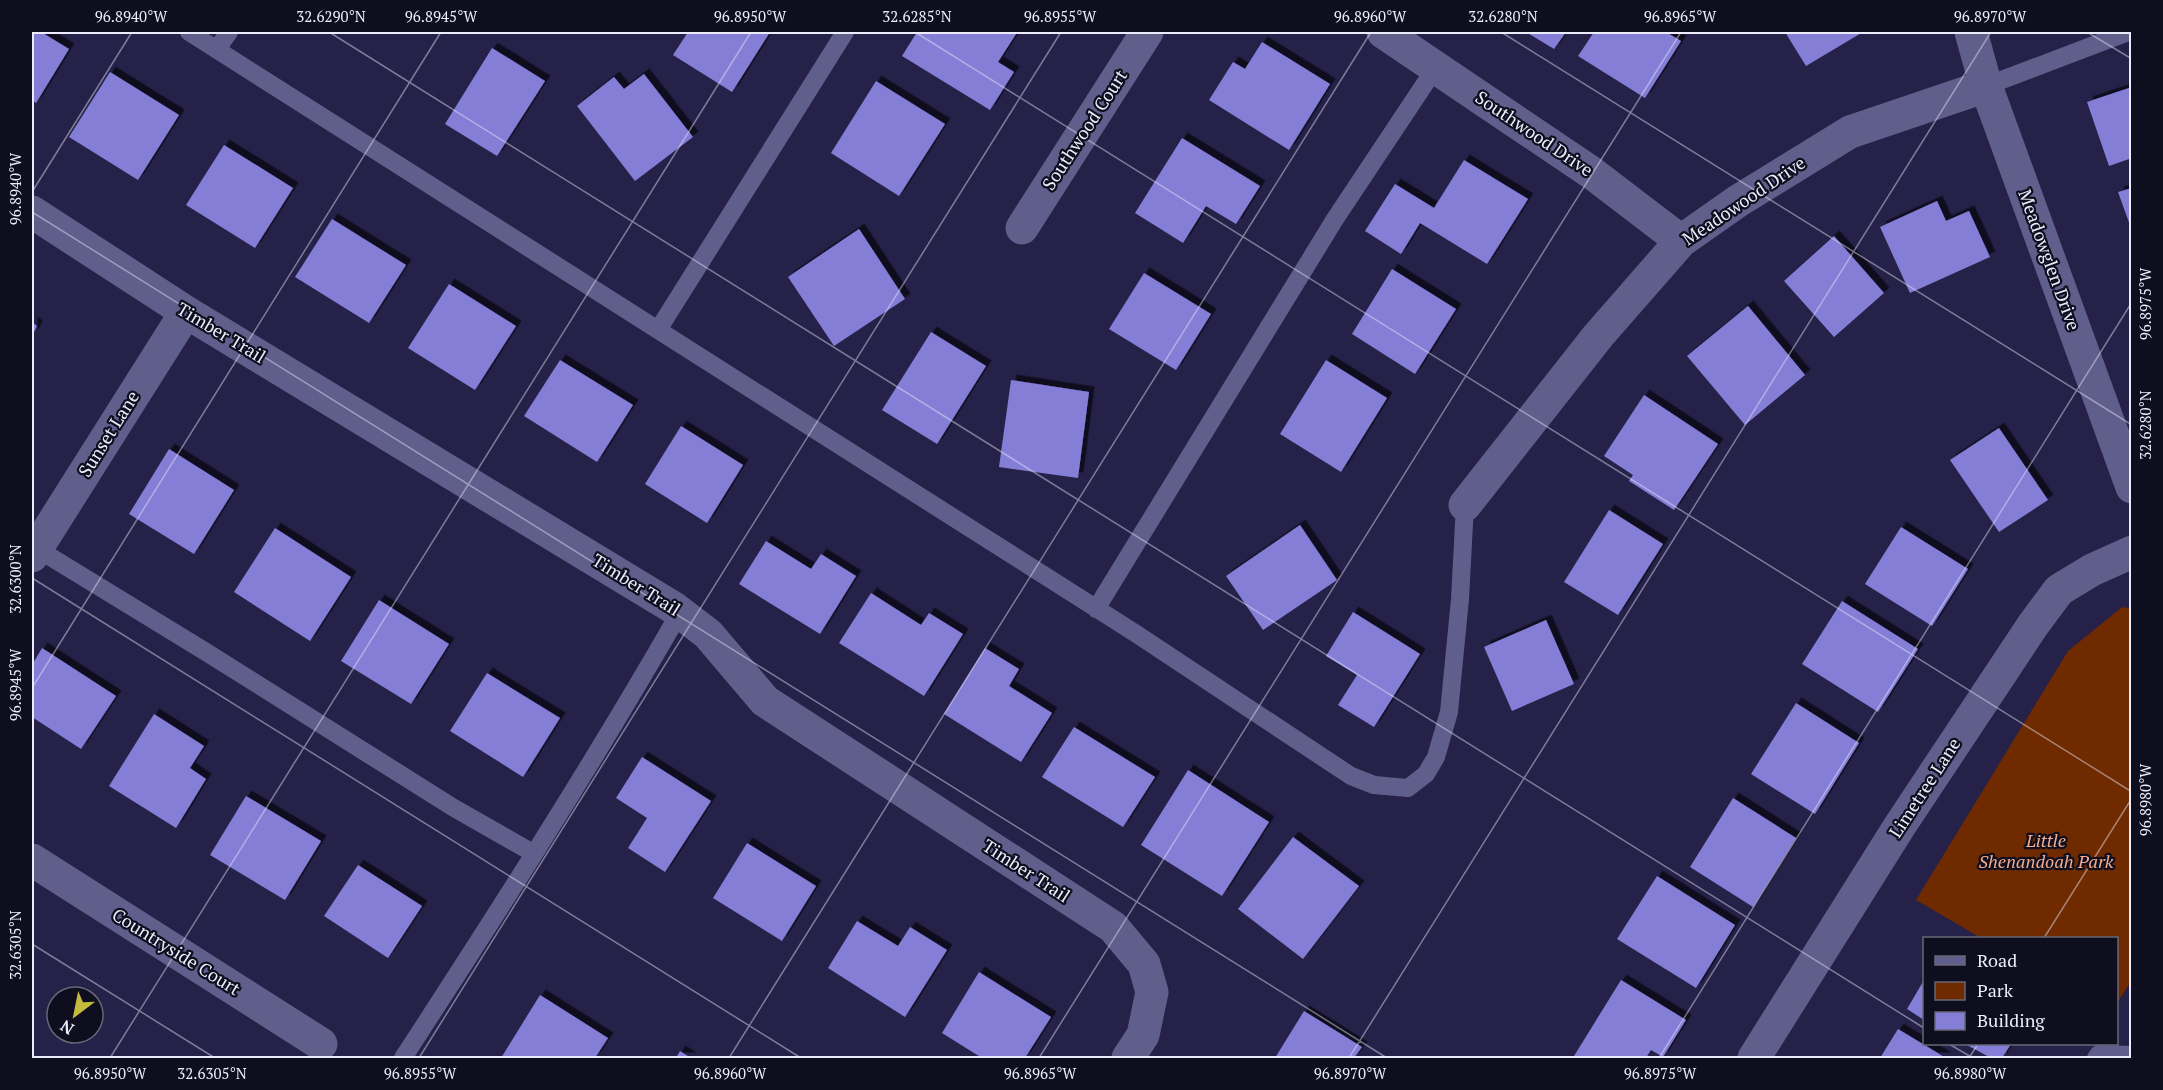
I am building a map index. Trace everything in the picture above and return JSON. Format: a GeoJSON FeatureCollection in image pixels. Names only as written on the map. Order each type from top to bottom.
{"type":"FeatureCollection","features":[{"type":"Feature","properties":{"kind":"street","name":"Southwood Court"},"geometry":{"type":"LineString","coordinates":[[1022,228],[1147,32]]}},
{"type":"Feature","properties":{"kind":"street","name":"Southwood Drive"},"geometry":{"type":"LineString","coordinates":[[1383,32],[1592,173],[1681,241]]}},
{"type":"Feature","properties":{"kind":"street","name":"Meadowglen Drive"},"geometry":{"type":"LineString","coordinates":[[1971,32],[1986,86],[2132,487]]}},
{"type":"Feature","properties":{"kind":"street","name":"Meadowood Drive"},"geometry":{"type":"LineString","coordinates":[[1466,505],[1598,336],[1681,241],[1738,201],[1850,132],[1986,86]]}},
{"type":"Feature","properties":{"kind":"street","name":"Timber Trail"},"geometry":{"type":"LineString","coordinates":[[32,212],[186,312],[680,612],[708,634],[765,700],[1113,927],[1144,964],[1152,992],[1136,1047]]}},
{"type":"Feature","properties":{"kind":"street","name":"Sunset Lane"},"geometry":{"type":"LineString","coordinates":[[34,552],[186,312]]}},
{"type":"Feature","properties":{"kind":"street","name":"Limetree Lane"},"geometry":{"type":"LineString","coordinates":[[1754,1059],[1899,826],[2033,625],[2059,590],[2092,570],[2132,552]]}},
{"type":"Feature","properties":{"kind":"street","name":"Countryside Court"},"geometry":{"type":"LineString","coordinates":[[32,861],[321,1044]]}},
{"type":"Feature","properties":{"kind":"lane"},"geometry":{"type":"LineString","coordinates":[[189,32],[1096,609],[1351,776],[1374,785],[1408,788],[1426,774],[1436,757],[1449,712],[1466,505]]}},
{"type":"Feature","properties":{"kind":"lane"},"geometry":{"type":"LineString","coordinates":[[217,49],[229,32]]}},
{"type":"Feature","properties":{"kind":"lane"},"geometry":{"type":"LineString","coordinates":[[658,330],[845,32]]}},
{"type":"Feature","properties":{"kind":"lane"},"geometry":{"type":"LineString","coordinates":[[1986,86],[2128,32]]}},
{"type":"Feature","properties":{"kind":"lane"},"geometry":{"type":"LineString","coordinates":[[1096,609],[1335,219],[1436,67]]}},
{"type":"Feature","properties":{"kind":"lane"},"geometry":{"type":"LineString","coordinates":[[34,552],[206,652],[454,808],[533,853]]}},
{"type":"Feature","properties":{"kind":"lane"},"geometry":{"type":"LineString","coordinates":[[403,1059],[642,679],[680,612]]}},
{"type":"Feature","properties":{"kind":"lane"},"geometry":{"type":"LineString","coordinates":[[2096,1059],[2099,1054],[2132,1055]]}},
{"type":"Feature","properties":{"kind":"green space","name":"Little Shenandoah Park"},"geometry":{"type":"Polygon","coordinates":[[[2122,607],[2132,609],[2132,980],[2118,1001],[2118,937],[1979,937],[1916,900],[2068,651],[2122,607]]]}},
{"type":"Feature","properties":{"kind":"building"},"geometry":{"type":"Polygon","coordinates":[[[32,32],[41,32],[69,49],[36,103],[32,100],[32,32]]]}},
{"type":"Feature","properties":{"kind":"building"},"geometry":{"type":"Polygon","coordinates":[[[688,32],[770,32],[732,92],[673,55],[688,32]]]}},
{"type":"Feature","properties":{"kind":"building"},"geometry":{"type":"Polygon","coordinates":[[[917,32],[1012,32],[1016,34],[998,62],[1014,72],[990,110],[902,56],[917,32]]]}},
{"type":"Feature","properties":{"kind":"building"},"geometry":{"type":"Polygon","coordinates":[[[1526,32],[1566,32],[1554,49],[1526,32]]]}},
{"type":"Feature","properties":{"kind":"building"},"geometry":{"type":"Polygon","coordinates":[[[1594,32],[1666,32],[1681,41],[1645,98],[1578,56],[1594,32]]]}},
{"type":"Feature","properties":{"kind":"building"},"geometry":{"type":"Polygon","coordinates":[[[1785,32],[1863,32],[1806,66],[1785,32]]]}},
{"type":"Feature","properties":{"kind":"building"},"geometry":{"type":"Polygon","coordinates":[[[1262,42],[1330,84],[1289,150],[1209,100],[1233,62],[1245,69],[1262,42]]]}},
{"type":"Feature","properties":{"kind":"building"},"geometry":{"type":"Polygon","coordinates":[[[492,48],[545,81],[497,156],[445,124],[492,48]]]}},
{"type":"Feature","properties":{"kind":"building"},"geometry":{"type":"Polygon","coordinates":[[[110,72],[179,115],[138,180],[69,137],[110,72]]]}},
{"type":"Feature","properties":{"kind":"building"},"geometry":{"type":"Polygon","coordinates":[[[644,74],[693,137],[635,181],[577,106],[614,77],[624,89],[644,74]]]}},
{"type":"Feature","properties":{"kind":"building"},"geometry":{"type":"Polygon","coordinates":[[[876,81],[945,124],[899,196],[831,153],[876,81]]]}},
{"type":"Feature","properties":{"kind":"building"},"geometry":{"type":"Polygon","coordinates":[[[2132,87],[2132,158],[2109,166],[2087,102],[2132,87]]]}},
{"type":"Feature","properties":{"kind":"building"},"geometry":{"type":"Polygon","coordinates":[[[1182,138],[1260,186],[1236,224],[1206,206],[1183,243],[1135,213],[1182,138]]]}},
{"type":"Feature","properties":{"kind":"building"},"geometry":{"type":"Polygon","coordinates":[[[224,145],[293,188],[255,248],[186,205],[224,145]]]}},
{"type":"Feature","properties":{"kind":"building"},"geometry":{"type":"Polygon","coordinates":[[[1464,160],[1528,199],[1487,264],[1420,223],[1401,254],[1365,231],[1395,184],[1434,208],[1464,160]]]}},
{"type":"Feature","properties":{"kind":"building"},"geometry":{"type":"Polygon","coordinates":[[[2132,188],[2132,228],[2131,228],[2118,192],[2132,188]]]}},
{"type":"Feature","properties":{"kind":"building"},"geometry":{"type":"Polygon","coordinates":[[[1937,201],[1946,221],[1969,211],[1990,257],[1910,293],[1880,227],[1937,201]]]}},
{"type":"Feature","properties":{"kind":"building"},"geometry":{"type":"Polygon","coordinates":[[[332,219],[406,265],[369,323],[295,277],[332,219]]]}},
{"type":"Feature","properties":{"kind":"building"},"geometry":{"type":"Polygon","coordinates":[[[859,229],[905,299],[834,346],[788,277],[859,229]]]}},
{"type":"Feature","properties":{"kind":"building"},"geometry":{"type":"Polygon","coordinates":[[[1834,236],[1884,293],[1834,337],[1784,281],[1834,236]]]}},
{"type":"Feature","properties":{"kind":"building"},"geometry":{"type":"Polygon","coordinates":[[[1392,269],[1456,309],[1415,374],[1352,334],[1392,269]]]}},
{"type":"Feature","properties":{"kind":"building"},"geometry":{"type":"Polygon","coordinates":[[[1144,273],[1211,314],[1176,370],[1109,329],[1144,273]]]}},
{"type":"Feature","properties":{"kind":"building"},"geometry":{"type":"Polygon","coordinates":[[[449,284],[516,326],[475,390],[408,348],[449,284]]]}},
{"type":"Feature","properties":{"kind":"building"},"geometry":{"type":"Polygon","coordinates":[[[1748,306],[1805,375],[1745,425],[1687,356],[1748,306]]]}},
{"type":"Feature","properties":{"kind":"building"},"geometry":{"type":"Polygon","coordinates":[[[32,322],[37,326],[32,336],[32,322]]]}},
{"type":"Feature","properties":{"kind":"building"},"geometry":{"type":"Polygon","coordinates":[[[931,332],[986,366],[937,444],[882,410],[931,332]]]}},
{"type":"Feature","properties":{"kind":"building"},"geometry":{"type":"Polygon","coordinates":[[[560,360],[633,405],[597,462],[524,416],[560,360]]]}},
{"type":"Feature","properties":{"kind":"building"},"geometry":{"type":"Polygon","coordinates":[[[1326,360],[1387,398],[1341,472],[1280,434],[1326,360]]]}},
{"type":"Feature","properties":{"kind":"building"},"geometry":{"type":"Polygon","coordinates":[[[1011,380],[1089,392],[1078,478],[999,467],[1011,380]]]}},
{"type":"Feature","properties":{"kind":"building"},"geometry":{"type":"Polygon","coordinates":[[[1644,395],[1718,444],[1674,510],[1629,481],[1633,475],[1604,456],[1644,395]]]}},
{"type":"Feature","properties":{"kind":"building"},"geometry":{"type":"Polygon","coordinates":[[[681,426],[743,465],[707,523],[645,484],[681,426]]]}},
{"type":"Feature","properties":{"kind":"building"},"geometry":{"type":"Polygon","coordinates":[[[1999,428],[2048,500],[1999,532],[1950,460],[1999,428]]]}},
{"type":"Feature","properties":{"kind":"building"},"geometry":{"type":"Polygon","coordinates":[[[169,449],[234,490],[194,554],[129,514],[169,449]]]}},
{"type":"Feature","properties":{"kind":"building"},"geometry":{"type":"Polygon","coordinates":[[[1609,510],[1663,544],[1618,615],[1564,582],[1609,510]]]}},
{"type":"Feature","properties":{"kind":"building"},"geometry":{"type":"Polygon","coordinates":[[[1300,525],[1337,580],[1263,630],[1226,576],[1300,525]]]}},
{"type":"Feature","properties":{"kind":"building"},"geometry":{"type":"Polygon","coordinates":[[[1901,527],[1968,569],[1932,626],[1865,584],[1901,527]]]}},
{"type":"Feature","properties":{"kind":"building"},"geometry":{"type":"Polygon","coordinates":[[[275,528],[351,577],[310,641],[234,592],[275,528]]]}},
{"type":"Feature","properties":{"kind":"building"},"geometry":{"type":"Polygon","coordinates":[[[766,541],[811,569],[821,554],[856,576],[820,634],[739,584],[766,541]]]}},
{"type":"Feature","properties":{"kind":"building"},"geometry":{"type":"Polygon","coordinates":[[[871,593],[921,625],[929,613],[963,634],[924,696],[839,643],[871,593]]]}},
{"type":"Feature","properties":{"kind":"building"},"geometry":{"type":"Polygon","coordinates":[[[379,600],[449,644],[411,704],[341,661],[379,600]]]}},
{"type":"Feature","properties":{"kind":"building"},"geometry":{"type":"Polygon","coordinates":[[[1842,601],[1918,649],[1878,712],[1802,664],[1842,601]]]}},
{"type":"Feature","properties":{"kind":"building"},"geometry":{"type":"Polygon","coordinates":[[[1353,612],[1420,654],[1374,727],[1338,705],[1357,675],[1326,656],[1353,612]]]}},
{"type":"Feature","properties":{"kind":"building"},"geometry":{"type":"Polygon","coordinates":[[[1546,620],[1574,684],[1512,711],[1484,647],[1546,620]]]}},
{"type":"Feature","properties":{"kind":"building"},"geometry":{"type":"Polygon","coordinates":[[[42,648],[116,696],[81,749],[32,717],[32,665],[42,648]]]}},
{"type":"Feature","properties":{"kind":"building"},"geometry":{"type":"Polygon","coordinates":[[[985,648],[1019,669],[1009,686],[1052,713],[1021,762],[944,714],[985,648]]]}},
{"type":"Feature","properties":{"kind":"building"},"geometry":{"type":"Polygon","coordinates":[[[487,673],[560,718],[523,777],[450,731],[487,673]]]}},
{"type":"Feature","properties":{"kind":"building"},"geometry":{"type":"Polygon","coordinates":[[[1796,703],[1859,743],[1815,814],[1751,774],[1796,703]]]}},
{"type":"Feature","properties":{"kind":"building"},"geometry":{"type":"Polygon","coordinates":[[[154,714],[204,746],[190,768],[206,779],[176,828],[109,786],[154,714]]]}},
{"type":"Feature","properties":{"kind":"building"},"geometry":{"type":"Polygon","coordinates":[[[1074,727],[1155,777],[1123,827],[1042,777],[1074,727]]]}},
{"type":"Feature","properties":{"kind":"building"},"geometry":{"type":"Polygon","coordinates":[[[642,757],[711,801],[665,872],[628,848],[647,818],[616,798],[642,757]]]}},
{"type":"Feature","properties":{"kind":"building"},"geometry":{"type":"Polygon","coordinates":[[[1188,770],[1269,822],[1222,896],[1141,845],[1188,770]]]}},
{"type":"Feature","properties":{"kind":"building"},"geometry":{"type":"Polygon","coordinates":[[[246,796],[321,841],[285,900],[210,855],[246,796]]]}},
{"type":"Feature","properties":{"kind":"building"},"geometry":{"type":"Polygon","coordinates":[[[1733,798],[1796,838],[1753,907],[1690,867],[1733,798]]]}},
{"type":"Feature","properties":{"kind":"building"},"geometry":{"type":"Polygon","coordinates":[[[1293,837],[1359,886],[1303,959],[1238,909],[1293,837]]]}},
{"type":"Feature","properties":{"kind":"building"},"geometry":{"type":"Polygon","coordinates":[[[747,843],[816,886],[782,941],[713,898],[747,843]]]}},
{"type":"Feature","properties":{"kind":"building"},"geometry":{"type":"Polygon","coordinates":[[[358,865],[422,906],[388,958],[324,916],[358,865]]]}},
{"type":"Feature","properties":{"kind":"building"},"geometry":{"type":"Polygon","coordinates":[[[1657,876],[1735,925],[1696,988],[1617,939],[1657,876]]]}},
{"type":"Feature","properties":{"kind":"building"},"geometry":{"type":"Polygon","coordinates":[[[857,921],[898,946],[910,927],[947,950],[905,1017],[828,968],[857,921]]]}},
{"type":"Feature","properties":{"kind":"building"},"geometry":{"type":"Polygon","coordinates":[[[979,972],[1051,1017],[1025,1058],[982,1058],[942,1033],[979,972]]]}},
{"type":"Feature","properties":{"kind":"building"},"geometry":{"type":"Polygon","coordinates":[[[1621,980],[1686,1020],[1663,1057],[1651,1050],[1646,1058],[1578,1058],[1574,1056],[1621,980]]]}},
{"type":"Feature","properties":{"kind":"building"},"geometry":{"type":"Polygon","coordinates":[[[1923,982],[1923,1019],[1907,1009],[1923,982]]]}},
{"type":"Feature","properties":{"kind":"building"},"geometry":{"type":"Polygon","coordinates":[[[540,995],[608,1038],[595,1058],[501,1058],[540,995]]]}},
{"type":"Feature","properties":{"kind":"building"},"geometry":{"type":"Polygon","coordinates":[[[1304,1011],[1362,1047],[1354,1058],[1275,1058],[1304,1011]]]}},
{"type":"Feature","properties":{"kind":"building"},"geometry":{"type":"Polygon","coordinates":[[[1898,1029],[1946,1058],[1880,1058],[1898,1029]]]}},
{"type":"Feature","properties":{"kind":"building"},"geometry":{"type":"Polygon","coordinates":[[[1967,1045],[2010,1045],[2002,1058],[1991,1058],[1967,1045]]]}},
{"type":"Feature","properties":{"kind":"building"},"geometry":{"type":"Polygon","coordinates":[[[680,1051],[691,1058],[676,1058],[680,1051]]]}}]}
